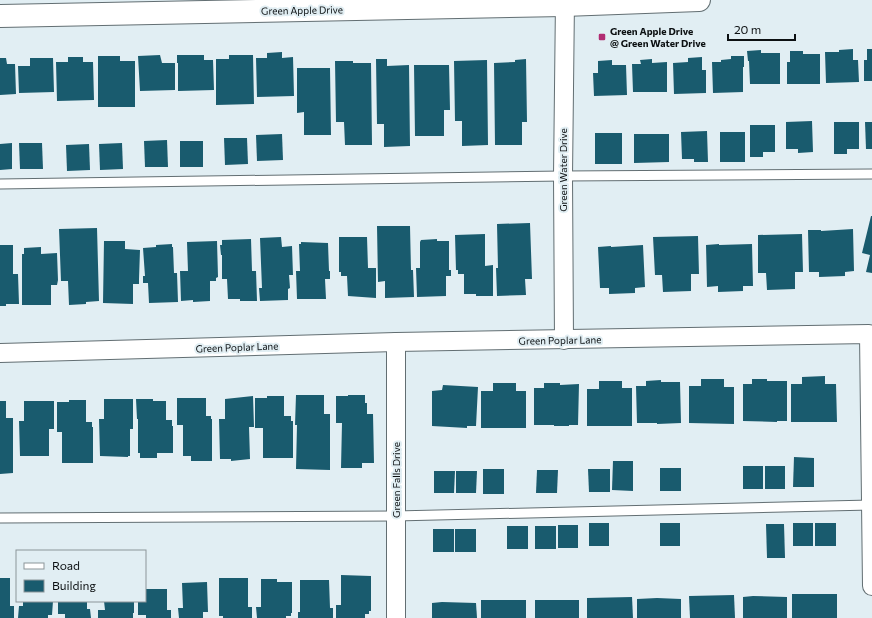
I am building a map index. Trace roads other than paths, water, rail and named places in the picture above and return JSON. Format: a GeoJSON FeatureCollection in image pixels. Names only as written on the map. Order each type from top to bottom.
{"type":"FeatureCollection","features":[{"type":"Feature","properties":{"kind":"street","name":"Green Apple Drive"},"geometry":{"type":"LineString","coordinates":[[0,16],[699,0]]}},
{"type":"Feature","properties":{"kind":"street","name":"Green Water Drive"},"geometry":{"type":"LineString","coordinates":[[564,3],[564,340]]}},
{"type":"Feature","properties":{"kind":"street","name":"Green Poplar Lane"},"geometry":{"type":"LineString","coordinates":[[0,353],[396,342],[869,334],[872,586]]}},
{"type":"Feature","properties":{"kind":"street","name":"Green Falls Drive"},"geometry":{"type":"LineString","coordinates":[[396,342],[396,618]]}},
{"type":"Feature","properties":{"kind":"lane"},"geometry":{"type":"LineString","coordinates":[[0,184],[563,176],[872,174]]}},
{"type":"Feature","properties":{"kind":"lane"},"geometry":{"type":"LineString","coordinates":[[0,518],[395,516],[871,505]]}},
{"type":"Feature","properties":{"kind":"place","name":"Green Apple Drive @ Green Water Drive"},"geometry":{"type":"Point","coordinates":[602,37]}}]}
